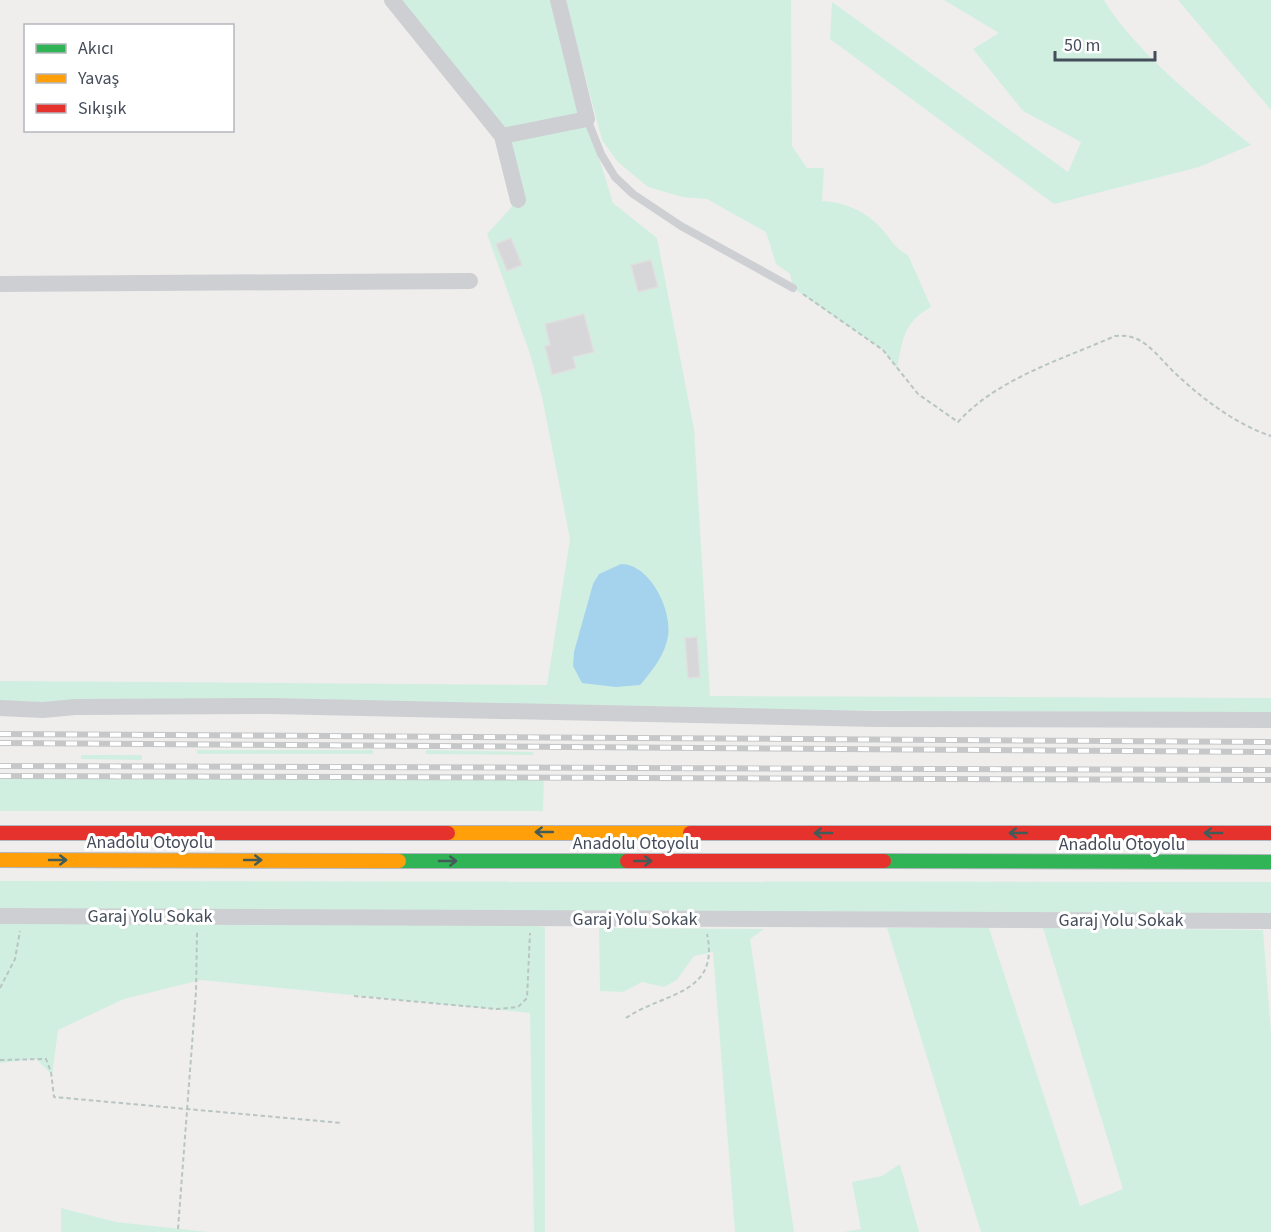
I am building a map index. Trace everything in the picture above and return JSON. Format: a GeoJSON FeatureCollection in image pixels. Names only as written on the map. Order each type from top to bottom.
{"type":"FeatureCollection","features":[{"type":"Feature","properties":{"kind":"highway","name":"Anadolu Otoyolu"},"geometry":{"type":"LineString","coordinates":[[0,833],[1271,833]]}},
{"type":"Feature","properties":{"kind":"highway","name":"Anadolu Otoyolu"},"geometry":{"type":"LineString","coordinates":[[0,860],[1271,862]]}},
{"type":"Feature","properties":{"kind":"street"},"geometry":{"type":"LineString","coordinates":[[392,0],[502,136],[518,200]]}},
{"type":"Feature","properties":{"kind":"street"},"geometry":{"type":"LineString","coordinates":[[502,136],[587,119],[558,0]]}},
{"type":"Feature","properties":{"kind":"street"},"geometry":{"type":"LineString","coordinates":[[0,284],[470,281]]}},
{"type":"Feature","properties":{"kind":"street"},"geometry":{"type":"LineString","coordinates":[[0,708],[43,710],[75,707],[272,706],[863,719],[1271,720]]}},
{"type":"Feature","properties":{"kind":"street","name":"Garaj Yolu Sokak"},"geometry":{"type":"LineString","coordinates":[[0,916],[1271,921]]}},
{"type":"Feature","properties":{"kind":"lane"},"geometry":{"type":"LineString","coordinates":[[587,119],[601,154],[615,177],[633,194],[681,225],[793,288]]}},
{"type":"Feature","properties":{"kind":"path"},"geometry":{"type":"LineString","coordinates":[[793,288],[883,350],[918,394],[958,422],[974,404],[998,388],[1115,336],[1126,335],[1144,344],[1209,401],[1260,433],[1271,436]]}},
{"type":"Feature","properties":{"kind":"path"},"geometry":{"type":"LineString","coordinates":[[0,988],[15,959],[21,916]]}},
{"type":"Feature","properties":{"kind":"path"},"geometry":{"type":"LineString","coordinates":[[178,1229],[196,992],[197,917]]}},
{"type":"Feature","properties":{"kind":"path"},"geometry":{"type":"LineString","coordinates":[[354,996],[497,1009],[518,1006],[527,998],[529,919]]}},
{"type":"Feature","properties":{"kind":"path"},"geometry":{"type":"LineString","coordinates":[[627,1018],[643,1007],[694,984],[706,971],[708,937],[703,919]]}},
{"type":"Feature","properties":{"kind":"path"},"geometry":{"type":"LineString","coordinates":[[0,1060],[46,1059],[51,1072],[54,1097],[187,1107],[342,1123]]}},
{"type":"Feature","properties":{"kind":"green space"},"geometry":{"type":"Polygon","coordinates":[[[399,0],[551,0],[581,114],[511,129],[502,126],[399,0]]]}},
{"type":"Feature","properties":{"kind":"green space"},"geometry":{"type":"Polygon","coordinates":[[[565,0],[791,0],[792,146],[807,168],[824,168],[822,201],[839,203],[861,212],[875,222],[896,246],[908,255],[931,307],[915,319],[906,333],[897,368],[883,350],[793,288],[790,274],[776,264],[766,232],[707,199],[682,197],[648,187],[618,162],[602,140],[565,0]]]}},
{"type":"Feature","properties":{"kind":"green space"},"geometry":{"type":"Polygon","coordinates":[[[944,0],[1104,0],[1117,20],[1152,58],[1192,96],[1251,145],[1199,167],[1054,204],[830,39],[832,2],[1068,172],[1081,142],[1023,111],[973,49],[999,33],[944,0]]]}},
{"type":"Feature","properties":{"kind":"green space"},"geometry":{"type":"Polygon","coordinates":[[[1178,0],[1271,0],[1271,110],[1178,0]]]}},
{"type":"Feature","properties":{"kind":"green space"},"geometry":{"type":"Polygon","coordinates":[[[587,119],[613,203],[657,238],[694,429],[710,696],[1271,698],[1271,713],[0,705],[0,681],[547,685],[570,539],[542,397],[529,351],[487,234],[518,200],[502,136],[587,119]],[[621,564],[600,574],[668,635],[665,612],[656,590],[641,573],[621,564]]]}},
{"type":"Feature","properties":{"kind":"green space"},"geometry":{"type":"Polygon","coordinates":[[[197,750],[373,750],[373,754],[197,754],[197,750]]]}},
{"type":"Feature","properties":{"kind":"green space"},"geometry":{"type":"Polygon","coordinates":[[[426,750],[533,752],[533,755],[426,754],[426,750]]]}},
{"type":"Feature","properties":{"kind":"green space"},"geometry":{"type":"Polygon","coordinates":[[[81,755],[142,755],[142,760],[81,759],[81,755]]]}},
{"type":"Feature","properties":{"kind":"green space"},"geometry":{"type":"Polygon","coordinates":[[[0,774],[544,775],[543,811],[0,811],[0,774]]]}},
{"type":"Feature","properties":{"kind":"green space"},"geometry":{"type":"Polygon","coordinates":[[[0,881],[1271,882],[1271,915],[0,913],[0,881]]]}},
{"type":"Feature","properties":{"kind":"green space"},"geometry":{"type":"Polygon","coordinates":[[[0,922],[512,924],[545,927],[545,1232],[534,1232],[530,1013],[201,980],[124,999],[58,1030],[52,1075],[36,1059],[0,1063],[0,922]]]}},
{"type":"Feature","properties":{"kind":"green space"},"geometry":{"type":"Polygon","coordinates":[[[599,928],[764,929],[750,939],[794,1232],[735,1232],[713,952],[694,956],[677,980],[664,987],[642,982],[623,992],[600,991],[599,928]]]}},
{"type":"Feature","properties":{"kind":"green space"},"geometry":{"type":"Polygon","coordinates":[[[887,928],[989,928],[1080,1206],[1123,1189],[1043,928],[1263,930],[1271,1033],[1271,1232],[981,1232],[887,928]]]}},
{"type":"Feature","properties":{"kind":"green space"},"geometry":{"type":"Polygon","coordinates":[[[900,1164],[919,1232],[843,1232],[861,1229],[852,1182],[882,1176],[900,1164]]]}},
{"type":"Feature","properties":{"kind":"green space"},"geometry":{"type":"Polygon","coordinates":[[[61,1208],[116,1222],[208,1232],[61,1232],[61,1208]]]}},
{"type":"Feature","properties":{"kind":"water"},"geometry":{"type":"Polygon","coordinates":[[[621,564],[632,566],[650,580],[663,602],[668,625],[664,650],[640,685],[616,687],[582,683],[573,666],[574,652],[593,584],[599,574],[621,564]]]}},
{"type":"Feature","properties":{"kind":"building"},"geometry":{"type":"Polygon","coordinates":[[[511,238],[522,265],[507,271],[496,244],[511,238]]]}},
{"type":"Feature","properties":{"kind":"building"},"geometry":{"type":"Polygon","coordinates":[[[651,260],[658,287],[638,292],[631,265],[651,260]]]}},
{"type":"Feature","properties":{"kind":"building"},"geometry":{"type":"Polygon","coordinates":[[[584,314],[594,352],[573,357],[576,368],[552,375],[545,346],[550,345],[545,324],[584,314]]]}},
{"type":"Feature","properties":{"kind":"building"},"geometry":{"type":"Polygon","coordinates":[[[697,637],[700,677],[688,678],[685,638],[697,637]]]}},
{"type":"Feature","properties":{"kind":"railway"},"geometry":{"type":"LineString","coordinates":[[0,734],[1271,742]]}},
{"type":"Feature","properties":{"kind":"railway"},"geometry":{"type":"LineString","coordinates":[[0,743],[1271,752]]}},
{"type":"Feature","properties":{"kind":"railway"},"geometry":{"type":"LineString","coordinates":[[0,766],[1271,770]]}},
{"type":"Feature","properties":{"kind":"railway"},"geometry":{"type":"LineString","coordinates":[[0,776],[1271,780]]}},
{"type":"Feature","properties":{"kind":"traffic: fast"},"geometry":{"type":"LineString","coordinates":[[399,861],[627,861]]}},
{"type":"Feature","properties":{"kind":"traffic: fast"},"geometry":{"type":"LineString","coordinates":[[884,861],[1271,862]]}},
{"type":"Feature","properties":{"kind":"traffic: slow"},"geometry":{"type":"LineString","coordinates":[[448,833],[690,833]]}},
{"type":"Feature","properties":{"kind":"traffic: slow"},"geometry":{"type":"LineString","coordinates":[[0,860],[399,861]]}},
{"type":"Feature","properties":{"kind":"traffic: jam"},"geometry":{"type":"LineString","coordinates":[[0,833],[448,833]]}},
{"type":"Feature","properties":{"kind":"traffic: jam"},"geometry":{"type":"LineString","coordinates":[[690,833],[1271,833]]}},
{"type":"Feature","properties":{"kind":"traffic: jam"},"geometry":{"type":"LineString","coordinates":[[627,861],[884,861]]}}]}
